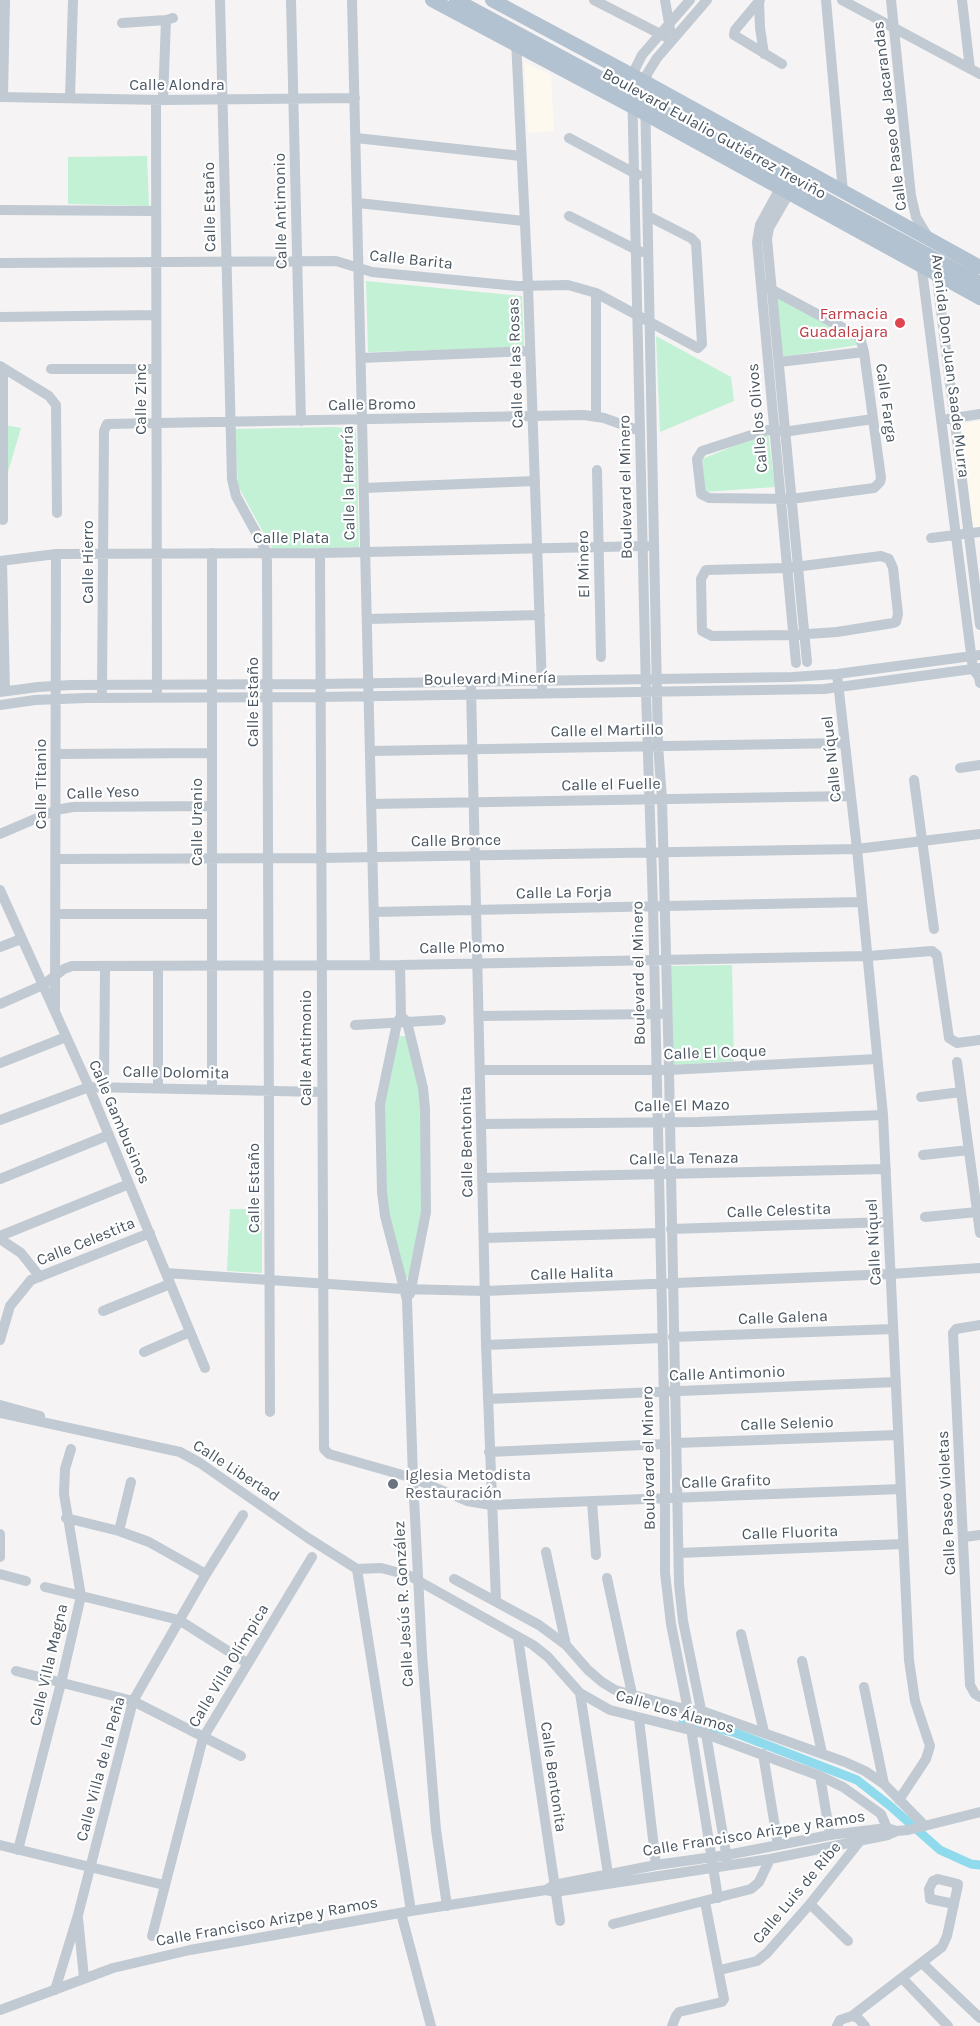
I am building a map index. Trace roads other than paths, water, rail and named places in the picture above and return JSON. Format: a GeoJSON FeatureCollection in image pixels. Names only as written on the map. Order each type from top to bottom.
{"type":"FeatureCollection","features":[{"type":"Feature","properties":{"kind":"main road","name":"Boulevard Eulalio Gutiérrez Treviño"},"geometry":{"type":"LineString","coordinates":[[432,0],[516,38],[928,262],[980,283]]}},
{"type":"Feature","properties":{"kind":"main road","name":"Boulevard Eulalio Gutiérrez Treviño"},"geometry":{"type":"LineString","coordinates":[[456,0],[516,38]]}},
{"type":"Feature","properties":{"kind":"main road","name":"Boulevard Eulalio Gutiérrez Treviño"},"geometry":{"type":"LineString","coordinates":[[492,0],[645,82],[923,238],[980,267]]}},
{"type":"Feature","properties":{"kind":"main road","name":"Boulevard Eulalio Gutiérrez Treviño"},"geometry":{"type":"LineString","coordinates":[[788,185],[923,238]]}},
{"type":"Feature","properties":{"kind":"main road","name":"Boulevard Eulalio Gutiérrez Treviño"},"geometry":{"type":"LineString","coordinates":[[923,238],[928,262],[936,273],[980,298]]}},
{"type":"Feature","properties":{"kind":"street"},"geometry":{"type":"LineString","coordinates":[[1,97],[5,0]]}},
{"type":"Feature","properties":{"kind":"street"},"geometry":{"type":"LineString","coordinates":[[70,98],[73,0]]}},
{"type":"Feature","properties":{"kind":"street","name":"Calle Estaño"},"geometry":{"type":"LineString","coordinates":[[220,0],[230,422],[234,488],[266,553],[270,1413]]}},
{"type":"Feature","properties":{"kind":"street","name":"Calle Antimonio"},"geometry":{"type":"LineString","coordinates":[[291,0],[301,421]]}},
{"type":"Feature","properties":{"kind":"street","name":"Calle la Herrería"},"geometry":{"type":"LineString","coordinates":[[352,0],[375,965]]}},
{"type":"Feature","properties":{"kind":"street"},"geometry":{"type":"LineString","coordinates":[[594,0],[673,39]]}},
{"type":"Feature","properties":{"kind":"street"},"geometry":{"type":"LineString","coordinates":[[664,0],[673,39]]}},
{"type":"Feature","properties":{"kind":"street"},"geometry":{"type":"LineString","coordinates":[[632,75],[642,56],[690,0]]}},
{"type":"Feature","properties":{"kind":"street"},"geometry":{"type":"LineString","coordinates":[[645,82],[652,65],[707,0]]}},
{"type":"Feature","properties":{"kind":"street"},"geometry":{"type":"LineString","coordinates":[[760,0],[734,34],[782,64]]}},
{"type":"Feature","properties":{"kind":"street"},"geometry":{"type":"LineString","coordinates":[[760,0],[760,27],[764,54]]}},
{"type":"Feature","properties":{"kind":"street"},"geometry":{"type":"LineString","coordinates":[[826,0],[843,192]]}},
{"type":"Feature","properties":{"kind":"street"},"geometry":{"type":"LineString","coordinates":[[842,0],[980,74]]}},
{"type":"Feature","properties":{"kind":"street","name":"Calle Paseo de Jacarandas"},"geometry":{"type":"LineString","coordinates":[[891,0],[911,196],[923,238]]}},
{"type":"Feature","properties":{"kind":"street"},"geometry":{"type":"LineString","coordinates":[[962,0],[970,69]]}},
{"type":"Feature","properties":{"kind":"street","name":"Calle Zinc"},"geometry":{"type":"LineString","coordinates":[[122,23],[169,19],[159,100],[156,211],[157,697]]}},
{"type":"Feature","properties":{"kind":"street","name":"Calle de las Rosas"},"geometry":{"type":"LineString","coordinates":[[516,38],[528,286],[542,693]]}},
{"type":"Feature","properties":{"kind":"street","name":"Boulevard el Minero"},"geometry":{"type":"LineString","coordinates":[[632,75],[639,104],[648,180],[658,693],[653,745]]}},
{"type":"Feature","properties":{"kind":"street","name":"Boulevard el Minero"},"geometry":{"type":"LineString","coordinates":[[645,82],[639,104],[634,173],[645,679],[663,852],[659,907],[660,960],[669,1070],[664,1122],[664,1175],[660,1233],[666,1285],[672,1499],[666,1588],[718,1898]]}},
{"type":"Feature","properties":{"kind":"street","name":"Calle Alondra"},"geometry":{"type":"LineString","coordinates":[[1,97],[159,100],[355,98]]}},
{"type":"Feature","properties":{"kind":"street"},"geometry":{"type":"LineString","coordinates":[[356,138],[521,156]]}},
{"type":"Feature","properties":{"kind":"street"},"geometry":{"type":"LineString","coordinates":[[570,138],[648,180]]}},
{"type":"Feature","properties":{"kind":"street","name":"Calle los Olivos"},"geometry":{"type":"LineString","coordinates":[[788,185],[758,231],[757,242],[792,567],[798,635],[795,663]]}},
{"type":"Feature","properties":{"kind":"street","name":"Calle los Olivos"},"geometry":{"type":"LineString","coordinates":[[779,430],[779,362],[768,232],[788,185]]}},
{"type":"Feature","properties":{"kind":"street"},"geometry":{"type":"LineString","coordinates":[[358,203],[525,220]]}},
{"type":"Feature","properties":{"kind":"street"},"geometry":{"type":"LineString","coordinates":[[0,210],[156,211]]}},
{"type":"Feature","properties":{"kind":"street"},"geometry":{"type":"LineString","coordinates":[[569,216],[649,256]]}},
{"type":"Feature","properties":{"kind":"street","name":"Calle Barita"},"geometry":{"type":"LineString","coordinates":[[0,263],[336,261],[359,269],[383,273],[528,286],[568,285],[596,293],[698,348],[702,344],[696,243],[691,238],[648,216]]}},
{"type":"Feature","properties":{"kind":"street","name":"Avenida Don Juan Saade Murra"},"geometry":{"type":"LineString","coordinates":[[928,262],[942,419],[980,682]]}},
{"type":"Feature","properties":{"kind":"street","name":"Avenida Don Juan Saade Murra"},"geometry":{"type":"LineString","coordinates":[[936,273],[955,418],[975,533],[980,625]]}},
{"type":"Feature","properties":{"kind":"street","name":"Calle Farga"},"geometry":{"type":"LineString","coordinates":[[761,284],[856,334],[861,340],[881,478],[878,486],[785,499]]}},
{"type":"Feature","properties":{"kind":"street"},"geometry":{"type":"LineString","coordinates":[[596,293],[596,416]]}},
{"type":"Feature","properties":{"kind":"street"},"geometry":{"type":"LineString","coordinates":[[0,316],[156,315]]}},
{"type":"Feature","properties":{"kind":"street"},"geometry":{"type":"LineString","coordinates":[[361,358],[530,351]]}},
{"type":"Feature","properties":{"kind":"street"},"geometry":{"type":"LineString","coordinates":[[779,362],[864,352]]}},
{"type":"Feature","properties":{"kind":"street"},"geometry":{"type":"LineString","coordinates":[[1,367],[3,520]]}},
{"type":"Feature","properties":{"kind":"street"},"geometry":{"type":"LineString","coordinates":[[1,367],[49,396],[56,405],[57,513]]}},
{"type":"Feature","properties":{"kind":"street"},"geometry":{"type":"LineString","coordinates":[[51,369],[156,369]]}},
{"type":"Feature","properties":{"kind":"street"},"geometry":{"type":"LineString","coordinates":[[942,419],[980,414]]}},
{"type":"Feature","properties":{"kind":"street","name":"Calle Bromo"},"geometry":{"type":"LineString","coordinates":[[104,428],[110,423],[596,416],[640,431]]}},
{"type":"Feature","properties":{"kind":"street"},"geometry":{"type":"LineString","coordinates":[[785,499],[703,496],[699,491],[697,459],[699,453],[758,432],[873,419]]}},
{"type":"Feature","properties":{"kind":"street","name":"Calle Hierro"},"geometry":{"type":"LineString","coordinates":[[102,698],[104,428]]}},
{"type":"Feature","properties":{"kind":"street","name":"El Minero"},"geometry":{"type":"LineString","coordinates":[[597,470],[601,657]]}},
{"type":"Feature","properties":{"kind":"street"},"geometry":{"type":"LineString","coordinates":[[364,488],[535,482]]}},
{"type":"Feature","properties":{"kind":"street"},"geometry":{"type":"LineString","coordinates":[[931,538],[975,533]]}},
{"type":"Feature","properties":{"kind":"street","name":"Calle Plata"},"geometry":{"type":"LineString","coordinates":[[1,561],[56,554],[320,553],[655,546]]}},
{"type":"Feature","properties":{"kind":"street","name":"Calle Antimonio"},"geometry":{"type":"LineString","coordinates":[[320,553],[324,1449],[329,1454],[413,1478]]}},
{"type":"Feature","properties":{"kind":"street","name":"Calle Titanio"},"geometry":{"type":"LineString","coordinates":[[55,1013],[56,554]]}},
{"type":"Feature","properties":{"kind":"street","name":"Calle Uranio"},"geometry":{"type":"LineString","coordinates":[[212,554],[212,1090]]}},
{"type":"Feature","properties":{"kind":"street"},"geometry":{"type":"LineString","coordinates":[[886,556],[892,561],[898,614],[896,622],[798,635],[712,636],[704,633],[700,628],[701,579],[706,570],[792,567],[886,556]]}},
{"type":"Feature","properties":{"kind":"street"},"geometry":{"type":"LineString","coordinates":[[1,561],[2,692]]}},
{"type":"Feature","properties":{"kind":"street"},"geometry":{"type":"LineString","coordinates":[[367,619],[540,615]]}},
{"type":"Feature","properties":{"kind":"street","name":"Calle los Olivos"},"geometry":{"type":"LineString","coordinates":[[798,635],[807,662]]}},
{"type":"Feature","properties":{"kind":"street","name":"Boulevard Minería"},"geometry":{"type":"LineString","coordinates":[[2,692],[56,686],[102,685],[368,684],[792,677],[837,674],[976,655]]}},
{"type":"Feature","properties":{"kind":"street","name":"Boulevard Minería"},"geometry":{"type":"LineString","coordinates":[[0,705],[57,698],[658,693],[839,688],[978,672]]}},
{"type":"Feature","properties":{"kind":"street","name":"Calle Níquel"},"geometry":{"type":"LineString","coordinates":[[837,674],[883,1115],[912,1688],[930,1746],[926,1759],[899,1800]]}},
{"type":"Feature","properties":{"kind":"street","name":"Calle Bentonita"},"geometry":{"type":"LineString","coordinates":[[471,682],[486,1345],[496,1601]]}},
{"type":"Feature","properties":{"kind":"street","name":"Calle el Martillo"},"geometry":{"type":"LineString","coordinates":[[370,751],[845,743]]}},
{"type":"Feature","properties":{"kind":"street"},"geometry":{"type":"LineString","coordinates":[[56,754],[212,753]]}},
{"type":"Feature","properties":{"kind":"street"},"geometry":{"type":"LineString","coordinates":[[960,768],[980,765]]}},
{"type":"Feature","properties":{"kind":"street"},"geometry":{"type":"LineString","coordinates":[[914,780],[934,929]]}},
{"type":"Feature","properties":{"kind":"street","name":"Calle el Fuelle"},"geometry":{"type":"LineString","coordinates":[[371,804],[851,796]]}},
{"type":"Feature","properties":{"kind":"street","name":"Boulevard el Minero"},"geometry":{"type":"LineString","coordinates":[[656,799],[651,852],[659,907]]}},
{"type":"Feature","properties":{"kind":"street","name":"Calle Yeso"},"geometry":{"type":"LineString","coordinates":[[0,834],[56,810],[73,807],[212,806]]}},
{"type":"Feature","properties":{"kind":"street","name":"Calle Bronce"},"geometry":{"type":"LineString","coordinates":[[56,859],[321,858],[857,849],[980,834]]}},
{"type":"Feature","properties":{"kind":"street","name":"Calle Gambusinos"},"geometry":{"type":"LineString","coordinates":[[0,890],[89,1087],[205,1368]]}},
{"type":"Feature","properties":{"kind":"street","name":"Calle La Forja"},"geometry":{"type":"LineString","coordinates":[[374,912],[862,902]]}},
{"type":"Feature","properties":{"kind":"street"},"geometry":{"type":"LineString","coordinates":[[56,914],[212,914]]}},
{"type":"Feature","properties":{"kind":"street"},"geometry":{"type":"LineString","coordinates":[[0,947],[21,939]]}},
{"type":"Feature","properties":{"kind":"street","name":"Calle Plomo"},"geometry":{"type":"LineString","coordinates":[[0,1004],[43,986],[68,967],[399,965],[868,956],[934,952],[937,956],[949,1038],[954,1043],[980,1040]]}},
{"type":"Feature","properties":{"kind":"street","name":"Boulevard el Minero"},"geometry":{"type":"LineString","coordinates":[[660,960],[655,1014],[656,1070],[664,1122]]}},
{"type":"Feature","properties":{"kind":"street","name":"Calle Jesús R. González"},"geometry":{"type":"LineString","coordinates":[[399,965],[402,1020],[424,1098],[427,1199],[425,1222],[407,1292]]}},
{"type":"Feature","properties":{"kind":"street"},"geometry":{"type":"LineString","coordinates":[[104,1087],[105,967]]}},
{"type":"Feature","properties":{"kind":"street"},"geometry":{"type":"LineString","coordinates":[[158,967],[158,1088]]}},
{"type":"Feature","properties":{"kind":"street"},"geometry":{"type":"LineString","coordinates":[[480,1016],[666,1014]]}},
{"type":"Feature","properties":{"kind":"street"},"geometry":{"type":"LineString","coordinates":[[355,1025],[402,1020],[441,1020]]}},
{"type":"Feature","properties":{"kind":"street","name":"Calle Jesús R. González"},"geometry":{"type":"LineString","coordinates":[[402,1020],[380,1104],[382,1181],[385,1216],[407,1292],[417,1581],[428,1747],[436,1830],[447,1906]]}},
{"type":"Feature","properties":{"kind":"street"},"geometry":{"type":"LineString","coordinates":[[0,1063],[66,1037]]}},
{"type":"Feature","properties":{"kind":"street","name":"Calle El Coque"},"geometry":{"type":"LineString","coordinates":[[481,1070],[669,1070],[878,1059]]}},
{"type":"Feature","properties":{"kind":"street"},"geometry":{"type":"LineString","coordinates":[[957,1062],[980,1233]]}},
{"type":"Feature","properties":{"kind":"street","name":"Calle Dolomita"},"geometry":{"type":"LineString","coordinates":[[0,1120],[89,1087],[322,1092]]}},
{"type":"Feature","properties":{"kind":"street"},"geometry":{"type":"LineString","coordinates":[[921,1097],[961,1092]]}},
{"type":"Feature","properties":{"kind":"street","name":"Calle El Mazo"},"geometry":{"type":"LineString","coordinates":[[482,1124],[664,1122],[883,1115]]}},
{"type":"Feature","properties":{"kind":"street"},"geometry":{"type":"LineString","coordinates":[[0,1179],[109,1136]]}},
{"type":"Feature","properties":{"kind":"street"},"geometry":{"type":"LineString","coordinates":[[923,1155],[969,1149]]}},
{"type":"Feature","properties":{"kind":"street","name":"Calle La Tenaza"},"geometry":{"type":"LineString","coordinates":[[483,1178],[886,1169]]}},
{"type":"Feature","properties":{"kind":"street","name":"Boulevard el Minero"},"geometry":{"type":"LineString","coordinates":[[664,1175],[671,1229],[666,1285]]}},
{"type":"Feature","properties":{"kind":"street"},"geometry":{"type":"LineString","coordinates":[[0,1238],[129,1184]]}},
{"type":"Feature","properties":{"kind":"street"},"geometry":{"type":"LineString","coordinates":[[925,1217],[977,1212]]}},
{"type":"Feature","properties":{"kind":"street","name":"Calle Celestita"},"geometry":{"type":"LineString","coordinates":[[671,1229],[888,1222]]}},
{"type":"Feature","properties":{"kind":"street","name":"Calle Celestita"},"geometry":{"type":"LineString","coordinates":[[0,1340],[2,1320],[10,1306],[36,1279],[150,1233]]}},
{"type":"Feature","properties":{"kind":"street"},"geometry":{"type":"LineString","coordinates":[[484,1238],[660,1233]]}},
{"type":"Feature","properties":{"kind":"street"},"geometry":{"type":"LineString","coordinates":[[0,1238],[21,1253],[36,1279]]}},
{"type":"Feature","properties":{"kind":"street","name":"Calle Halita"},"geometry":{"type":"LineString","coordinates":[[103,1311],[168,1278],[270,1279],[407,1292],[485,1292],[980,1268]]}},
{"type":"Feature","properties":{"kind":"street","name":"Calle Paseo Violetas"},"geometry":{"type":"LineString","coordinates":[[980,1325],[956,1329],[953,1334],[970,1685],[975,1694],[980,1696]]}},
{"type":"Feature","properties":{"kind":"street","name":"Calle Galena"},"geometry":{"type":"LineString","coordinates":[[486,1345],[893,1329]]}},
{"type":"Feature","properties":{"kind":"street"},"geometry":{"type":"LineString","coordinates":[[144,1352],[190,1332]]}},
{"type":"Feature","properties":{"kind":"street","name":"Calle Antimonio"},"geometry":{"type":"LineString","coordinates":[[488,1400],[896,1382]]}},
{"type":"Feature","properties":{"kind":"street","name":"Calle Libertad"},"geometry":{"type":"LineString","coordinates":[[0,1405],[36,1414],[50,1423]]}},
{"type":"Feature","properties":{"kind":"street","name":"Calle Libertad"},"geometry":{"type":"LineString","coordinates":[[0,1413],[165,1448],[189,1457],[357,1569]]}},
{"type":"Feature","properties":{"kind":"street","name":"Calle Selenio"},"geometry":{"type":"LineString","coordinates":[[489,1452],[898,1435]]}},
{"type":"Feature","properties":{"kind":"street","name":"Calle Villa Magna"},"geometry":{"type":"LineString","coordinates":[[18,1850],[81,1596],[66,1518],[64,1479],[71,1449]]}},
{"type":"Feature","properties":{"kind":"street","name":"Calle Grafito"},"geometry":{"type":"LineString","coordinates":[[413,1478],[461,1498],[491,1505],[901,1489]]}},
{"type":"Feature","properties":{"kind":"street"},"geometry":{"type":"LineString","coordinates":[[119,1531],[131,1482]]}},
{"type":"Feature","properties":{"kind":"street","name":"Boulevard el Minero"},"geometry":{"type":"LineString","coordinates":[[672,1499],[679,1553],[680,1604],[704,1723],[727,1860]]}},
{"type":"Feature","properties":{"kind":"street"},"geometry":{"type":"LineString","coordinates":[[592,1502],[596,1555]]}},
{"type":"Feature","properties":{"kind":"street","name":"Calle Villa de la Peña"},"geometry":{"type":"LineString","coordinates":[[55,1990],[64,1954],[78,1915],[133,1701],[206,1574],[243,1515]]}},
{"type":"Feature","properties":{"kind":"street"},"geometry":{"type":"LineString","coordinates":[[66,1518],[119,1531],[149,1542],[206,1574]]}},
{"type":"Feature","properties":{"kind":"street"},"geometry":{"type":"LineString","coordinates":[[0,1534],[0,1557]]}},
{"type":"Feature","properties":{"kind":"street"},"geometry":{"type":"LineString","coordinates":[[964,1537],[980,1535]]}},
{"type":"Feature","properties":{"kind":"street","name":"Calle Fluorita"},"geometry":{"type":"LineString","coordinates":[[679,1553],[903,1544]]}},
{"type":"Feature","properties":{"kind":"street"},"geometry":{"type":"LineString","coordinates":[[546,1552],[566,1645]]}},
{"type":"Feature","properties":{"kind":"street","name":"Calle Villa Olímpica"},"geometry":{"type":"LineString","coordinates":[[152,1936],[203,1738],[312,1557]]}},
{"type":"Feature","properties":{"kind":"street","name":"Calle Los Álamos"},"geometry":{"type":"LineString","coordinates":[[357,1569],[381,1568],[408,1575],[533,1645],[548,1657],[580,1693],[610,1710],[639,1719],[690,1721],[764,1732],[865,1771],[884,1784],[923,1827]]}},
{"type":"Feature","properties":{"kind":"street"},"geometry":{"type":"LineString","coordinates":[[357,1569],[406,1912],[431,2026]]}},
{"type":"Feature","properties":{"kind":"street"},"geometry":{"type":"LineString","coordinates":[[0,1574],[26,1581]]}},
{"type":"Feature","properties":{"kind":"street"},"geometry":{"type":"LineString","coordinates":[[606,1578],[632,1694]]}},
{"type":"Feature","properties":{"kind":"street","name":"Calle Los Álamos"},"geometry":{"type":"LineString","coordinates":[[454,1579],[539,1625],[566,1645],[602,1682],[615,1690],[632,1694],[690,1721],[704,1723],[763,1754],[843,1787],[881,1814],[895,1831]]}},
{"type":"Feature","properties":{"kind":"street"},"geometry":{"type":"LineString","coordinates":[[45,1587],[179,1620],[247,1663]]}},
{"type":"Feature","properties":{"kind":"street"},"geometry":{"type":"LineString","coordinates":[[741,1634],[764,1732]]}},
{"type":"Feature","properties":{"kind":"street","name":"Calle Bentonita"},"geometry":{"type":"LineString","coordinates":[[518,1638],[551,1889],[560,1921]]}},
{"type":"Feature","properties":{"kind":"street"},"geometry":{"type":"LineString","coordinates":[[801,1661],[822,1753]]}},
{"type":"Feature","properties":{"kind":"street"},"geometry":{"type":"LineString","coordinates":[[16,1671],[133,1701],[241,1756]]}},
{"type":"Feature","properties":{"kind":"street"},"geometry":{"type":"LineString","coordinates":[[864,1687],[884,1784]]}},
{"type":"Feature","properties":{"kind":"street"},"geometry":{"type":"LineString","coordinates":[[580,1693],[608,1874]]}},
{"type":"Feature","properties":{"kind":"street"},"geometry":{"type":"LineString","coordinates":[[639,1719],[656,1865]]}},
{"type":"Feature","properties":{"kind":"street"},"geometry":{"type":"LineString","coordinates":[[763,1754],[778,1845]]}},
{"type":"Feature","properties":{"kind":"street"},"geometry":{"type":"LineString","coordinates":[[820,1776],[830,1835]]}},
{"type":"Feature","properties":{"kind":"street","name":"Calle Francisco Arizpe y Ramos"},"geometry":{"type":"LineString","coordinates":[[727,1860],[778,1845],[830,1835],[923,1827],[980,1812]]}},
{"type":"Feature","properties":{"kind":"street","name":"Calle Francisco Arizpe y Ramos"},"geometry":{"type":"LineString","coordinates":[[0,2010],[84,1978],[140,1960],[180,1952],[274,1934],[711,1862],[770,1858],[860,1841],[895,1831]]}},
{"type":"Feature","properties":{"kind":"street","name":"Calle Luis de Ribe"},"geometry":{"type":"LineString","coordinates":[[720,1970],[763,1958],[860,1841]]}},
{"type":"Feature","properties":{"kind":"street"},"geometry":{"type":"LineString","coordinates":[[0,1845],[164,1886]]}},
{"type":"Feature","properties":{"kind":"street"},"geometry":{"type":"LineString","coordinates":[[613,1924],[751,1889],[755,1886],[770,1858]]}},
{"type":"Feature","properties":{"kind":"street","name":"Calle Francisco Arizpe y Ramos"},"geometry":{"type":"LineString","coordinates":[[551,1889],[608,1874],[656,1865],[711,1862]]}},
{"type":"Feature","properties":{"kind":"street"},"geometry":{"type":"LineString","coordinates":[[837,2026],[846,2017],[852,2016],[922,1964],[945,1942],[954,1904],[958,1883],[935,1879],[929,1889],[930,1899],[954,1904]]}},
{"type":"Feature","properties":{"kind":"street"},"geometry":{"type":"LineString","coordinates":[[672,2026],[675,2016],[680,2012],[723,2001],[720,1970],[705,1902]]}},
{"type":"Feature","properties":{"kind":"street"},"geometry":{"type":"LineString","coordinates":[[810,1904],[848,1941]]}},
{"type":"Feature","properties":{"kind":"street","name":"Calle Villa de la Peña"},"geometry":{"type":"LineString","coordinates":[[78,1915],[84,1978]]}},
{"type":"Feature","properties":{"kind":"street"},"geometry":{"type":"LineString","coordinates":[[922,1964],[980,2018]]}},
{"type":"Feature","properties":{"kind":"street"},"geometry":{"type":"LineString","coordinates":[[902,1978],[948,2026]]}},
{"type":"Feature","properties":{"kind":"street"},"geometry":{"type":"LineString","coordinates":[[852,2016],[858,2018],[866,2026]]}},
{"type":"Feature","properties":{"kind":"waterway"},"geometry":{"type":"LineString","coordinates":[[683,1721],[733,1732],[857,1780],[940,1850],[971,1864],[980,1865]]}},
{"type":"Feature","properties":{"kind":"place","name":"Farmacia Guadalajara"},"geometry":{"type":"Point","coordinates":[900,323]}},
{"type":"Feature","properties":{"kind":"place","name":"Iglesia Metodista Restauración"},"geometry":{"type":"Point","coordinates":[393,1484]}}]}
